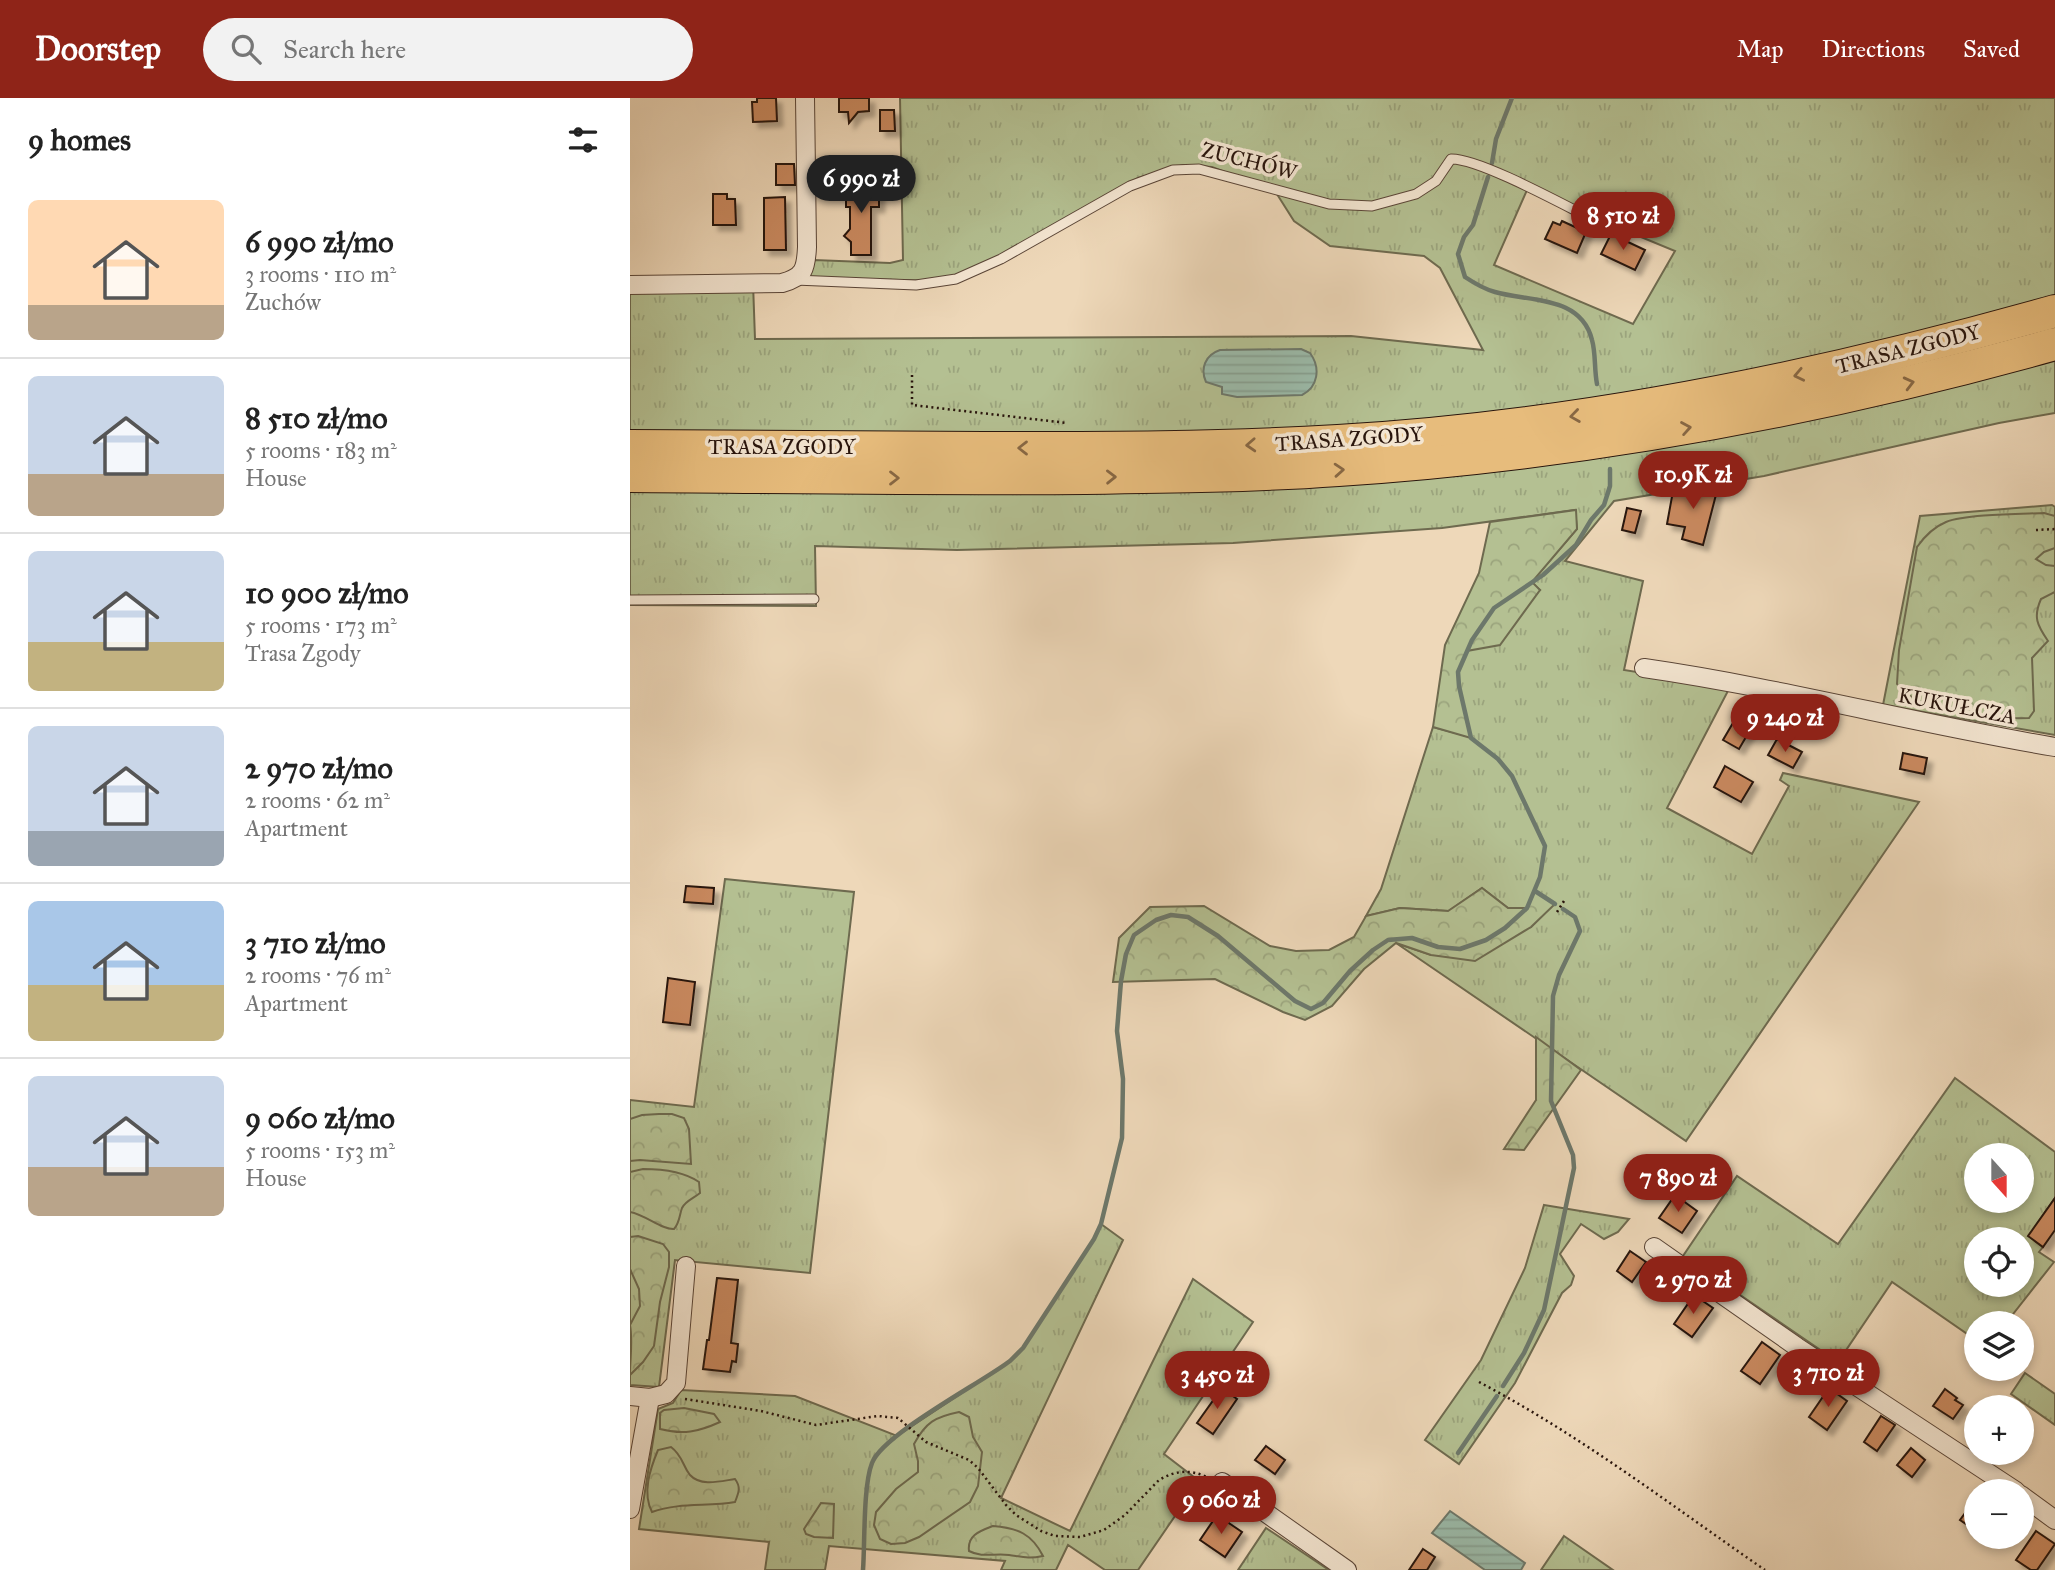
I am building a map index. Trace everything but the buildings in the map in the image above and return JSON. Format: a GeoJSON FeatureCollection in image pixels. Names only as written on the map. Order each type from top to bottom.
{"type":"FeatureCollection","features":[{"type":"Feature","properties":{"kind":"highway","name":"TRASA ZGODY"},"geometry":{"type":"LineString","coordinates":[[630,473],[1420,435],[1667,402],[1961,338],[2055,311]]}},
{"type":"Feature","properties":{"kind":"highway","name":"TRASA ZGODY"},"geometry":{"type":"LineString","coordinates":[[630,449],[852,463],[1231,476],[1339,470],[1579,446],[1763,415],[1896,386],[2055,344]]}},
{"type":"Feature","properties":{"kind":"street"},"geometry":{"type":"LineString","coordinates":[[794,280],[803,270],[806,259],[805,98]]}},
{"type":"Feature","properties":{"kind":"street","name":"ZUCHÓW"},"geometry":{"type":"LineString","coordinates":[[630,285],[782,283],[794,280]]}},
{"type":"Feature","properties":{"kind":"street","name":"KUKUŁCZA"},"geometry":{"type":"LineString","coordinates":[[1644,668],[1726,680],[1964,732],[2055,747]]}},
{"type":"Feature","properties":{"kind":"street"},"geometry":{"type":"LineString","coordinates":[[1654,1247],[1797,1347],[1998,1479]]}},
{"type":"Feature","properties":{"kind":"street"},"geometry":{"type":"LineString","coordinates":[[630,1396],[650,1398],[666,1394],[676,1383],[686,1266]]}},
{"type":"Feature","properties":{"kind":"street"},"geometry":{"type":"LineString","coordinates":[[630,1509],[650,1398]]}},
{"type":"Feature","properties":{"kind":"street"},"geometry":{"type":"LineString","coordinates":[[1222,1482],[1347,1570]]}},
{"type":"Feature","properties":{"kind":"street"},"geometry":{"type":"LineString","coordinates":[[2034,1505],[2055,1520]]}},
{"type":"Feature","properties":{"kind":"lane","name":"ZUCHÓW"},"geometry":{"type":"LineString","coordinates":[[794,280],[916,285],[956,279],[1001,259],[1130,186],[1173,170],[1199,169],[1329,204],[1372,206],[1416,194],[1436,181],[1451,159],[1460,159],[1494,172],[1604,225]]}},
{"type":"Feature","properties":{"kind":"lane"},"geometry":{"type":"LineString","coordinates":[[630,449],[678,462],[630,473]]}},
{"type":"Feature","properties":{"kind":"lane"},"geometry":{"type":"LineString","coordinates":[[852,463],[756,462],[852,463]]}},
{"type":"Feature","properties":{"kind":"lane"},"geometry":{"type":"LineString","coordinates":[[630,600],[814,599]]}},
{"type":"Feature","properties":{"kind":"path"},"geometry":{"type":"LineString","coordinates":[[912,375],[912,405],[1076,424]]}},
{"type":"Feature","properties":{"kind":"path"},"geometry":{"type":"LineString","coordinates":[[2036,530],[2055,528]]}},
{"type":"Feature","properties":{"kind":"path"},"geometry":{"type":"LineString","coordinates":[[1557,912],[1564,901]]}},
{"type":"Feature","properties":{"kind":"path"},"geometry":{"type":"LineString","coordinates":[[1479,1382],[1515,1401],[1579,1442],[1765,1570]]}},
{"type":"Feature","properties":{"kind":"path"},"geometry":{"type":"LineString","coordinates":[[684,1399],[761,1411],[805,1424],[827,1425],[885,1416],[903,1420],[926,1442],[969,1460],[1016,1515],[1041,1531],[1055,1536],[1080,1537],[1104,1530],[1167,1475],[1193,1472],[1222,1482]]}},
{"type":"Feature","properties":{"kind":"green space"},"geometry":{"type":"Polygon","coordinates":[[[900,98],[2055,98],[2055,413],[1764,476],[1614,501],[1565,561],[1643,581],[1624,670],[1730,687],[1667,808],[1752,854],[1789,786],[1780,780],[1783,773],[1919,802],[1686,1141],[1396,943],[1431,955],[1531,927],[1554,904],[1535,891],[1527,908],[1508,908],[1482,888],[1449,911],[1400,908],[1366,916],[1381,889],[1433,727],[1471,737],[1458,672],[1467,650],[1540,590],[1531,582],[1577,529],[1575,510],[1442,528],[1233,543],[957,550],[815,546],[816,606],[630,605],[630,288],[753,283],[755,339],[1351,336],[1483,350],[1440,268],[1424,256],[1330,246],[1294,221],[1275,191],[1212,167],[1183,165],[1138,178],[1021,248],[948,281],[803,278],[814,260],[890,263],[903,260],[900,98]],[[1527,190],[1494,265],[1633,324],[1675,251],[1527,190]]]}},
{"type":"Feature","properties":{"kind":"green space"},"geometry":{"type":"Polygon","coordinates":[[[2052,505],[2055,507],[2055,735],[1883,705],[1920,516],[2052,505]]]}},
{"type":"Feature","properties":{"kind":"green space"},"geometry":{"type":"Polygon","coordinates":[[[1576,510],[1577,529],[1532,582],[1540,590],[1500,645],[1467,651],[1458,672],[1471,738],[1433,727],[1445,645],[1479,573],[1490,522],[1576,510]]]}},
{"type":"Feature","properties":{"kind":"green space"},"geometry":{"type":"Polygon","coordinates":[[[2044,513],[2055,516],[2055,548],[2036,559],[2046,565],[2055,566],[2055,592],[2041,599],[2037,611],[2039,625],[2048,641],[2032,658],[2034,711],[2029,718],[1958,713],[1922,702],[1908,694],[1897,684],[1899,650],[1917,547],[1920,543],[1937,527],[1955,519],[2044,513]]]}},
{"type":"Feature","properties":{"kind":"green space"},"geometry":{"type":"Polygon","coordinates":[[[725,879],[854,892],[810,1273],[675,1260],[659,1387],[630,1385],[630,1100],[694,1107],[725,879]]]}},
{"type":"Feature","properties":{"kind":"green space"},"geometry":{"type":"Polygon","coordinates":[[[1482,888],[1508,908],[1527,908],[1535,891],[1555,904],[1531,927],[1475,961],[1431,955],[1396,943],[1364,969],[1332,1006],[1305,1020],[1215,979],[1113,982],[1119,938],[1150,907],[1204,906],[1270,946],[1296,951],[1329,950],[1354,937],[1366,916],[1400,908],[1448,911],[1482,888]]]}},
{"type":"Feature","properties":{"kind":"green space"},"geometry":{"type":"Polygon","coordinates":[[[1536,1037],[1581,1070],[1524,1150],[1504,1149],[1536,1100],[1536,1037]]]}},
{"type":"Feature","properties":{"kind":"green space"},"geometry":{"type":"Polygon","coordinates":[[[1955,1078],[2055,1152],[2055,1198],[2034,1229],[1964,1227],[1964,1297],[2026,1297],[2015,1311],[1964,1311],[1964,1332],[1892,1282],[1838,1362],[1683,1256],[1737,1176],[1838,1244],[1955,1078]]]}},
{"type":"Feature","properties":{"kind":"green space"},"geometry":{"type":"Polygon","coordinates":[[[672,1114],[684,1118],[689,1129],[691,1164],[630,1161],[630,1119],[642,1115],[672,1114]]]}},
{"type":"Feature","properties":{"kind":"green space"},"geometry":{"type":"Polygon","coordinates":[[[643,1169],[679,1173],[699,1182],[700,1193],[683,1206],[674,1229],[630,1212],[630,1172],[643,1169]]]}},
{"type":"Feature","properties":{"kind":"green space"},"geometry":{"type":"Polygon","coordinates":[[[1544,1205],[1629,1219],[1618,1232],[1604,1239],[1581,1224],[1560,1254],[1574,1276],[1571,1285],[1562,1293],[1515,1383],[1459,1464],[1425,1440],[1481,1360],[1525,1268],[1544,1205]]]}},
{"type":"Feature","properties":{"kind":"green space"},"geometry":{"type":"Polygon","coordinates":[[[1101,1224],[1123,1240],[1001,1498],[1070,1531],[1193,1279],[1253,1322],[1164,1454],[1199,1481],[1138,1570],[1105,1570],[1068,1545],[1056,1570],[1001,1570],[1005,1561],[829,1546],[825,1570],[765,1570],[769,1542],[639,1529],[658,1409],[673,1403],[681,1390],[795,1396],[897,1436],[1010,1361],[1023,1348],[1101,1224]]]}},
{"type":"Feature","properties":{"kind":"green space"},"geometry":{"type":"Polygon","coordinates":[[[638,1236],[663,1244],[669,1252],[669,1267],[660,1302],[654,1346],[630,1375],[630,1325],[640,1306],[639,1289],[630,1269],[630,1237],[638,1236]]]}},
{"type":"Feature","properties":{"kind":"green space"},"geometry":{"type":"Polygon","coordinates":[[[2034,1240],[2043,1247],[2039,1252],[2054,1262],[2034,1287],[2034,1240]]]}},
{"type":"Feature","properties":{"kind":"green space"},"geometry":{"type":"Polygon","coordinates":[[[2034,1379],[2055,1394],[2055,1425],[2034,1410],[2034,1395],[2011,1394],[2020,1381],[2034,1379]]]}},
{"type":"Feature","properties":{"kind":"green space"},"geometry":{"type":"Polygon","coordinates":[[[684,1408],[714,1414],[720,1422],[690,1432],[660,1429],[660,1413],[664,1410],[684,1408]]]}},
{"type":"Feature","properties":{"kind":"green space"},"geometry":{"type":"Polygon","coordinates":[[[959,1412],[969,1417],[973,1437],[982,1452],[978,1486],[970,1502],[919,1537],[905,1543],[891,1544],[880,1539],[874,1525],[876,1512],[896,1489],[918,1472],[914,1444],[918,1437],[932,1422],[959,1412]]]}},
{"type":"Feature","properties":{"kind":"green space"},"geometry":{"type":"Polygon","coordinates":[[[671,1447],[695,1479],[711,1482],[735,1479],[739,1490],[735,1502],[673,1507],[652,1512],[647,1489],[650,1473],[658,1450],[671,1447]]]}},
{"type":"Feature","properties":{"kind":"green space"},"geometry":{"type":"Polygon","coordinates":[[[821,1503],[834,1504],[833,1538],[814,1537],[806,1534],[804,1529],[821,1503]]]}},
{"type":"Feature","properties":{"kind":"green space"},"geometry":{"type":"Polygon","coordinates":[[[993,1526],[1010,1528],[1029,1537],[1043,1556],[1029,1558],[984,1555],[969,1551],[972,1537],[993,1526]]]}},
{"type":"Feature","properties":{"kind":"green space"},"geometry":{"type":"Polygon","coordinates":[[[1266,1528],[1329,1570],[1238,1570],[1266,1528]]]}},
{"type":"Feature","properties":{"kind":"green space"},"geometry":{"type":"Polygon","coordinates":[[[1564,1536],[1613,1570],[1541,1570],[1564,1536]]]}},
{"type":"Feature","properties":{"kind":"shaded area"},"geometry":{"type":"Polygon","coordinates":[[[1301,349],[1310,353],[1317,371],[1312,387],[1302,395],[1237,397],[1222,394],[1222,387],[1206,382],[1204,377],[1207,359],[1220,350],[1301,349]]]}},
{"type":"Feature","properties":{"kind":"shaded area"},"geometry":{"type":"Polygon","coordinates":[[[1450,1511],[1525,1563],[1521,1570],[1485,1570],[1432,1533],[1450,1511]]]}},
{"type":"Feature","properties":{"kind":"waterway"},"geometry":{"type":"LineString","coordinates":[[1492,163],[1496,139],[1512,98]]}},
{"type":"Feature","properties":{"kind":"waterway"},"geometry":{"type":"LineString","coordinates":[[1488,177],[1473,225],[1464,237],[1458,254],[1465,277],[1491,291],[1552,303],[1577,315],[1586,325],[1592,340],[1597,384]]}},
{"type":"Feature","properties":{"kind":"waterway"},"geometry":{"type":"LineString","coordinates":[[863,1570],[867,1486],[872,1463],[880,1451],[934,1409],[1010,1361],[1023,1348],[1101,1224],[1122,1138],[1123,1079],[1117,1031],[1121,981],[1126,954],[1134,935],[1156,920],[1171,915],[1188,917],[1218,936],[1295,1001],[1311,1009],[1323,1003],[1350,971],[1388,940],[1412,938],[1438,947],[1460,949],[1486,940],[1505,928],[1527,908],[1540,877],[1545,846],[1512,776],[1498,759],[1471,738],[1458,672],[1472,640],[1494,608],[1543,575],[1576,545],[1604,505],[1610,486],[1610,469]]}},
{"type":"Feature","properties":{"kind":"waterway"},"geometry":{"type":"LineString","coordinates":[[1535,891],[1555,904]]}},
{"type":"Feature","properties":{"kind":"waterway"},"geometry":{"type":"LineString","coordinates":[[1503,1386],[1524,1353],[1544,1310],[1574,1168],[1573,1155],[1551,1101],[1553,996],[1559,975],[1580,931],[1575,917],[1563,909]]}},
{"type":"Feature","properties":{"kind":"waterway"},"geometry":{"type":"LineString","coordinates":[[1458,1453],[1497,1396]]}}]}
